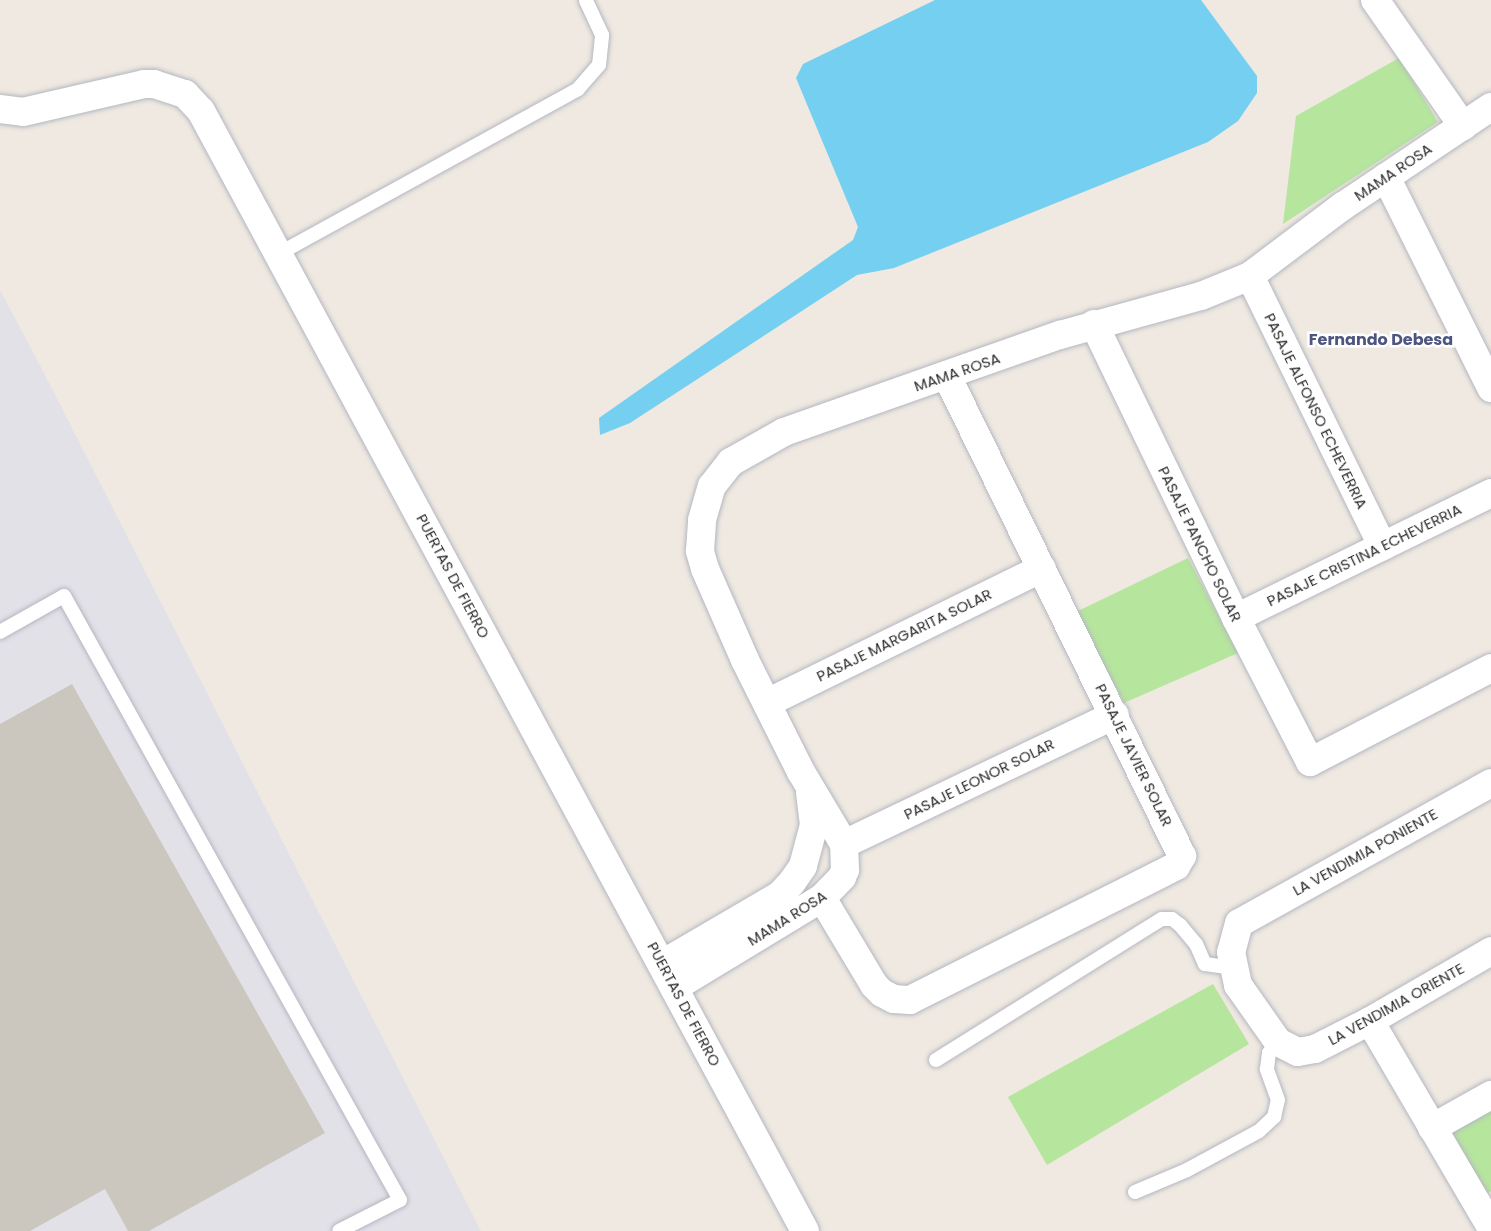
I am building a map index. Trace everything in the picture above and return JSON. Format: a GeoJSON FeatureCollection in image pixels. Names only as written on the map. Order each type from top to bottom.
{"type":"FeatureCollection","features":[{"type":"Feature","properties":{"kind":"street"},"geometry":{"type":"LineString","coordinates":[[1375,0],[1463,126]]}},
{"type":"Feature","properties":{"kind":"street","name":"PUERTAS DE FIERRO"},"geometry":{"type":"LineString","coordinates":[[0,109],[23,112],[144,84],[175,89],[185,94],[201,111],[805,1231]]}},
{"type":"Feature","properties":{"kind":"street","name":"MAMA ROSA"},"geometry":{"type":"LineString","coordinates":[[668,976],[822,898],[842,878],[845,870],[844,844],[810,789],[767,703],[703,560],[700,537],[702,520],[712,486],[731,462],[784,432],[1094,324],[1201,296],[1250,276],[1386,177],[1491,107]]}},
{"type":"Feature","properties":{"kind":"street"},"geometry":{"type":"LineString","coordinates":[[1386,177],[1491,387]]}},
{"type":"Feature","properties":{"kind":"street","name":"PASAJE ALFONSO ECHEVERRIA"},"geometry":{"type":"LineString","coordinates":[[1250,276],[1382,546]]}},
{"type":"Feature","properties":{"kind":"street","name":"PASAJE PANCHO SOLAR"},"geometry":{"type":"LineString","coordinates":[[1094,324],[1236,618],[1310,762],[1491,668]]}},
{"type":"Feature","properties":{"kind":"street","name":"PASAJE JAVIER SOLAR"},"geometry":{"type":"LineString","coordinates":[[822,898],[874,984],[882,993],[894,999],[910,1000],[1166,872],[1181,861],[1181,851],[947,376]]}},
{"type":"Feature","properties":{"kind":"street","name":"PASAJE CRISTINA ECHEVERRIA"},"geometry":{"type":"LineString","coordinates":[[1236,618],[1491,493]]}},
{"type":"Feature","properties":{"kind":"street","name":"PASAJE MARGARITA SOLAR"},"geometry":{"type":"LineString","coordinates":[[767,703],[1042,568]]}},
{"type":"Feature","properties":{"kind":"street","name":"PASAJE LEONOR SOLAR"},"geometry":{"type":"LineString","coordinates":[[844,844],[1115,715]]}},
{"type":"Feature","properties":{"kind":"street","name":"LA VENDIMIA PONIENTE"},"geometry":{"type":"LineString","coordinates":[[1234,968],[1231,952],[1239,923],[1491,783]]}},
{"type":"Feature","properties":{"kind":"street","name":"MAMA ROSA"},"geometry":{"type":"LineString","coordinates":[[668,976],[780,895],[792,882],[803,866],[814,825],[810,789]]}},
{"type":"Feature","properties":{"kind":"street","name":"LA VENDIMIA ORIENTE"},"geometry":{"type":"LineString","coordinates":[[1288,1047],[1315,1050],[1491,951]]}},
{"type":"Feature","properties":{"kind":"street"},"geometry":{"type":"LineString","coordinates":[[1234,968],[1238,985],[1288,1047]]}},
{"type":"Feature","properties":{"kind":"street"},"geometry":{"type":"LineString","coordinates":[[1370,1021],[1432,1128],[1488,1215]]}},
{"type":"Feature","properties":{"kind":"street"},"geometry":{"type":"LineString","coordinates":[[1432,1128],[1491,1095]]}},
{"type":"Feature","properties":{"kind":"lane"},"geometry":{"type":"LineString","coordinates":[[280,254],[578,89],[599,65],[602,35],[586,0]]}},
{"type":"Feature","properties":{"kind":"lane"},"geometry":{"type":"LineString","coordinates":[[0,632],[64,596],[400,1200],[339,1231]]}},
{"type":"Feature","properties":{"kind":"lane"},"geometry":{"type":"LineString","coordinates":[[936,1060],[1162,919],[1172,919],[1180,926],[1196,944],[1205,964],[1234,968]]}},
{"type":"Feature","properties":{"kind":"lane"},"geometry":{"type":"LineString","coordinates":[[1135,1192],[1188,1170],[1259,1131],[1274,1117],[1278,1100],[1267,1069],[1269,1053],[1288,1047]]}},
{"type":"Feature","properties":{"kind":"shaded area"},"geometry":{"type":"Polygon","coordinates":[[[0,290],[43,371],[481,1231],[0,1231],[0,290]]]}},
{"type":"Feature","properties":{"kind":"green space"},"geometry":{"type":"Polygon","coordinates":[[[1399,58],[1438,122],[1283,224],[1296,116],[1399,58]]]}},
{"type":"Feature","properties":{"kind":"green space"},"geometry":{"type":"Polygon","coordinates":[[[1188,558],[1238,653],[1124,703],[1076,612],[1188,558]]]}},
{"type":"Feature","properties":{"kind":"green space"},"geometry":{"type":"Polygon","coordinates":[[[1213,984],[1249,1044],[1047,1165],[1008,1097],[1213,984]]]}},
{"type":"Feature","properties":{"kind":"green space"},"geometry":{"type":"Polygon","coordinates":[[[1491,1109],[1491,1191],[1486,1195],[1452,1132],[1491,1109]]]}},
{"type":"Feature","properties":{"kind":"water"},"geometry":{"type":"Polygon","coordinates":[[[935,0],[1201,0],[1257,76],[1257,93],[1238,121],[1208,142],[894,268],[857,275],[630,423],[600,435],[599,418],[853,240],[858,227],[796,78],[803,64],[935,0]]]}},
{"type":"Feature","properties":{"kind":"building"},"geometry":{"type":"Polygon","coordinates":[[[72,684],[325,1133],[149,1231],[128,1231],[105,1189],[30,1231],[0,1231],[0,724],[72,684]]]}},
{"type":"Feature","properties":{"kind":"district","name":"Fernando Debesa"},"geometry":{"type":"Point","coordinates":[1381,340]}}]}
